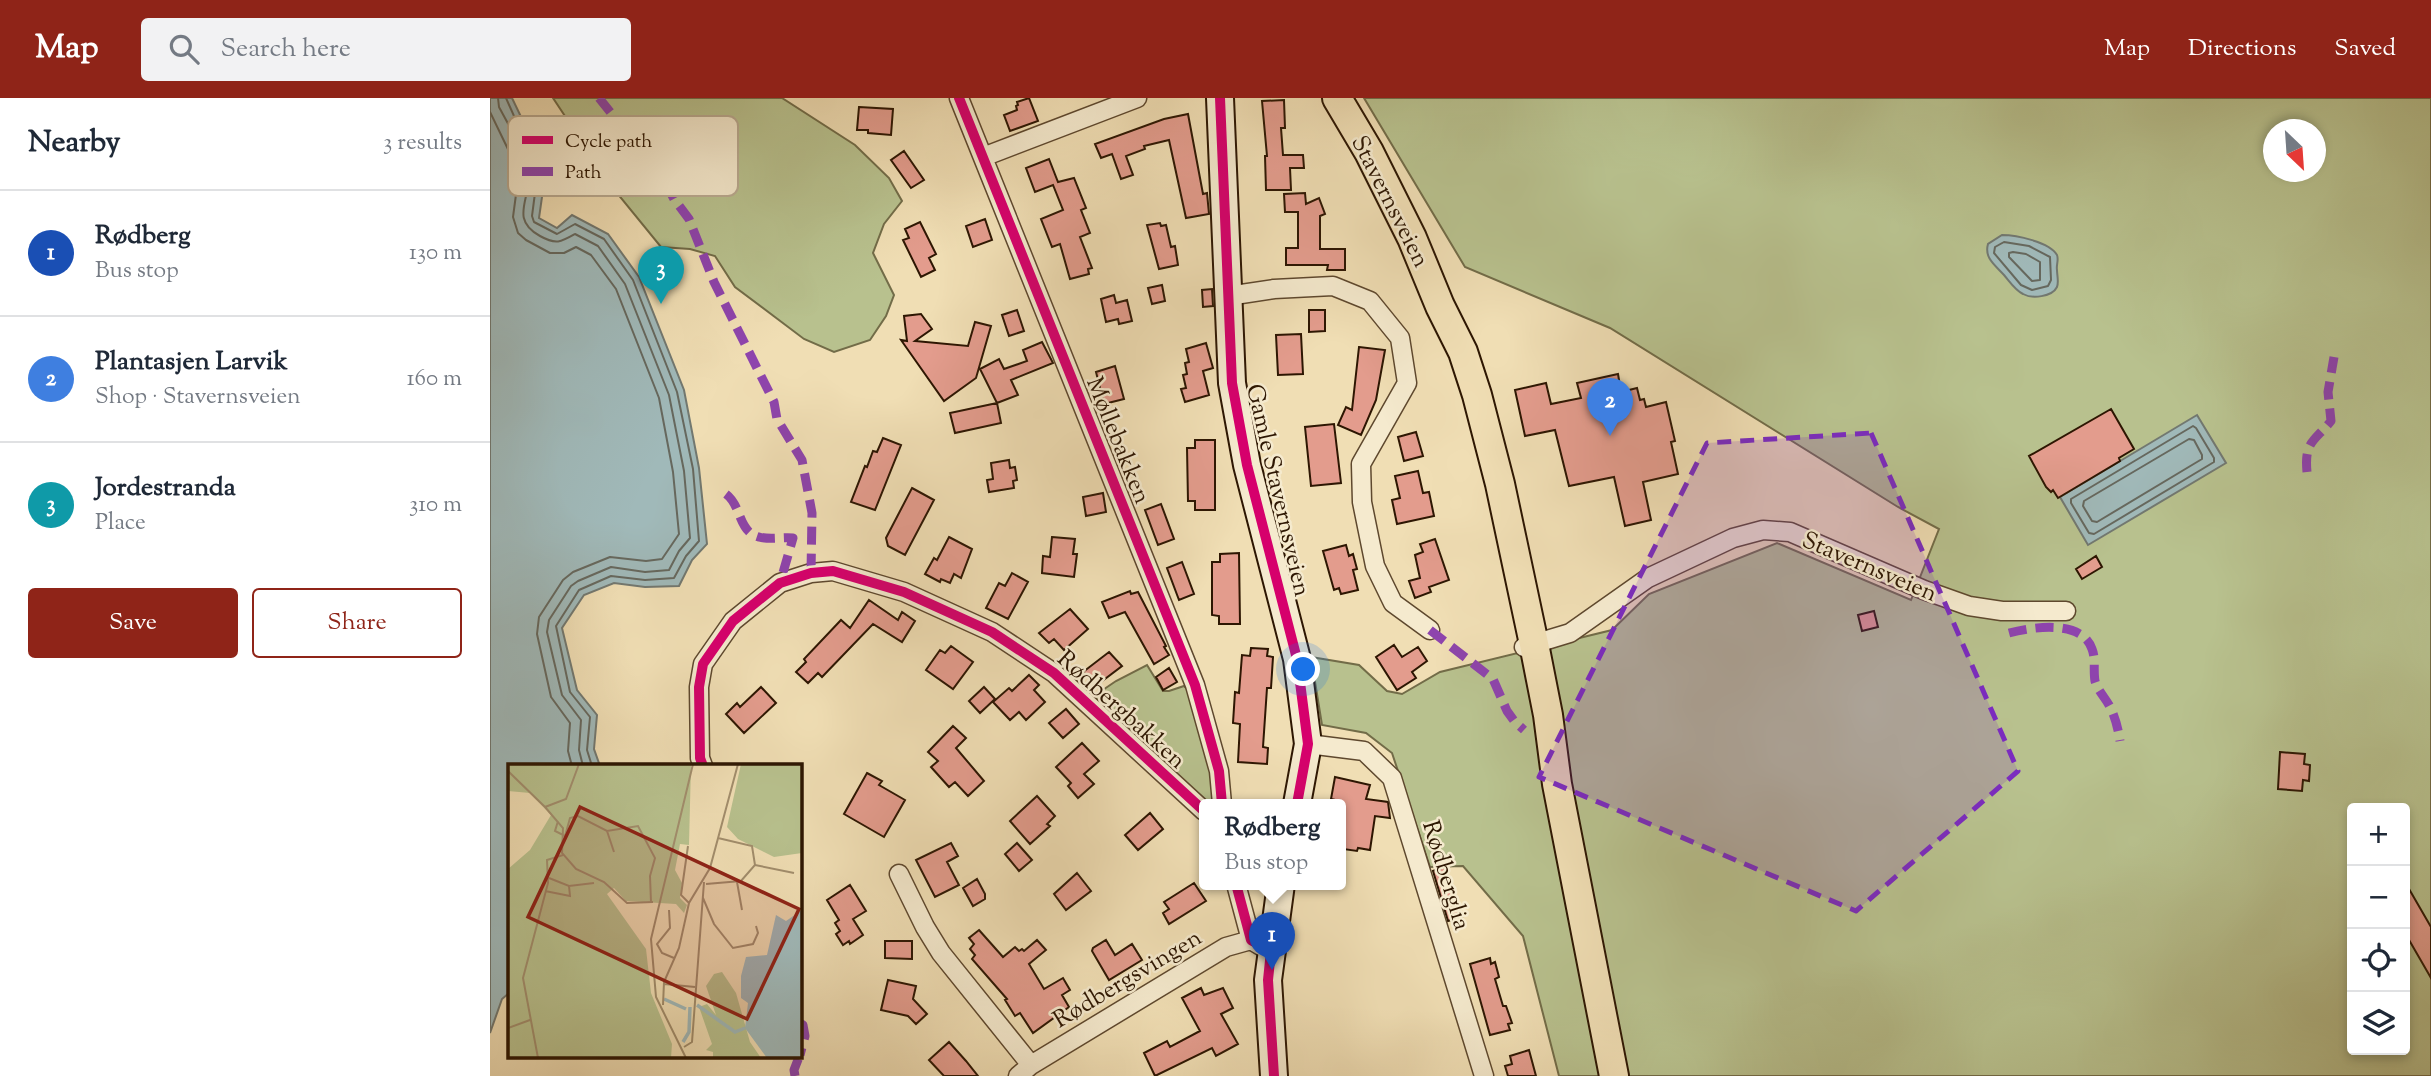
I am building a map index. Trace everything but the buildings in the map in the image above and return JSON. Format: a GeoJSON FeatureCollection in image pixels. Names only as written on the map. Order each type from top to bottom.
{"type":"FeatureCollection","features":[{"type":"Feature","properties":{"kind":"main road","name":"Stavernsveien"},"geometry":{"type":"LineString","coordinates":[[1337,98],[1397,205],[1440,306],[1463,352],[1477,395],[1500,484],[1538,719],[1557,784],[1614,1076]]}},
{"type":"Feature","properties":{"kind":"street","name":"Møllebakken"},"geometry":{"type":"LineString","coordinates":[[959,98],[1195,685],[1219,771],[1222,799]]}},
{"type":"Feature","properties":{"kind":"street"},"geometry":{"type":"LineString","coordinates":[[983,157],[1137,98]]}},
{"type":"Feature","properties":{"kind":"street","name":"Gamle Stavernsveien"},"geometry":{"type":"LineString","coordinates":[[1220,98],[1232,383],[1247,465],[1297,659],[1308,744],[1298,799]]}},
{"type":"Feature","properties":{"kind":"street"},"geometry":{"type":"LineString","coordinates":[[1228,296],[1274,289],[1332,286],[1370,301],[1400,338],[1407,383],[1361,464],[1362,502],[1375,566],[1393,603],[1430,630]]}},
{"type":"Feature","properties":{"kind":"street","name":"Stavernsveien"},"geometry":{"type":"LineString","coordinates":[[1527,646],[1548,641],[1578,628],[1648,578],[1733,538],[1763,530],[1790,532],[1924,590],[1969,606],[2003,611],[2066,611]]}},
{"type":"Feature","properties":{"kind":"street","name":"Rødbergbakken"},"geometry":{"type":"LineString","coordinates":[[702,764],[699,687],[703,664],[733,621],[780,583],[811,573],[833,571],[904,592],[992,632],[1055,673],[1199,806]]}},
{"type":"Feature","properties":{"kind":"street","name":"Rødberglia"},"geometry":{"type":"LineString","coordinates":[[1308,744],[1364,751],[1392,778],[1484,1076]]}},
{"type":"Feature","properties":{"kind":"street","name":"Rødbergsvingen"},"geometry":{"type":"LineString","coordinates":[[899,874],[925,927],[1025,1070],[1226,947],[1261,946]]}},
{"type":"Feature","properties":{"kind":"street"},"geometry":{"type":"LineString","coordinates":[[1238,890],[1261,946],[1268,980],[1274,1076]]}},
{"type":"Feature","properties":{"kind":"street"},"geometry":{"type":"LineString","coordinates":[[1261,946],[1279,890]]}},
{"type":"Feature","properties":{"kind":"highlighted area"},"geometry":{"type":"Polygon","coordinates":[[[1871,433],[2018,771],[1856,911],[1539,777],[1707,443],[1871,433]]]}},
{"type":"Feature","properties":{"kind":"green space"},"geometry":{"type":"Polygon","coordinates":[[[553,98],[782,98],[855,145],[889,178],[902,201],[884,224],[873,253],[894,295],[886,316],[870,340],[834,352],[804,339],[735,287],[715,256],[690,249],[661,247],[619,196],[738,196],[738,116],[565,116],[553,98]]]}},
{"type":"Feature","properties":{"kind":"green space"},"geometry":{"type":"Polygon","coordinates":[[[1364,98],[2431,98],[2431,1076],[1559,1076],[1523,936],[1463,866],[1430,867],[1392,753],[1366,733],[1322,725],[1311,657],[1359,665],[1387,691],[1402,694],[1440,672],[1612,630],[1649,594],[1777,543],[1911,600],[1939,529],[1898,507],[1610,328],[1465,267],[1364,98]]]}},
{"type":"Feature","properties":{"kind":"green space"},"geometry":{"type":"Polygon","coordinates":[[[1147,665],[1163,691],[1184,686],[1187,689],[1212,765],[1216,799],[1204,799],[1094,698],[1116,681],[1147,665]]]}},
{"type":"Feature","properties":{"kind":"water"},"geometry":{"type":"Polygon","coordinates":[[[490,98],[512,98],[521,116],[508,116],[508,196],[542,196],[539,218],[557,228],[572,215],[608,234],[639,277],[684,390],[699,468],[707,544],[692,560],[679,586],[645,587],[614,583],[584,595],[562,628],[577,690],[597,715],[594,749],[599,764],[508,764],[508,994],[502,999],[490,1033],[490,98]]]}},
{"type":"Feature","properties":{"kind":"water"},"geometry":{"type":"Polygon","coordinates":[[[2002,235],[2032,240],[2053,250],[2058,259],[2058,283],[2054,290],[2046,295],[2031,296],[2015,288],[1991,261],[1987,249],[1988,244],[2002,235]]]}},
{"type":"Feature","properties":{"kind":"water"},"geometry":{"type":"Polygon","coordinates":[[[2197,415],[2226,463],[2088,545],[2060,497],[2197,415]]]}},
{"type":"Feature","properties":{"kind":"marked path"},"geometry":{"type":"LineString","coordinates":[[599,98],[613,116]]}},
{"type":"Feature","properties":{"kind":"marked path"},"geometry":{"type":"LineString","coordinates":[[672,196],[689,219],[714,282],[774,402],[777,419],[802,460],[812,513],[811,573]]}},
{"type":"Feature","properties":{"kind":"marked path"},"geometry":{"type":"LineString","coordinates":[[2307,472],[2309,448],[2331,421],[2328,392],[2334,357]]}},
{"type":"Feature","properties":{"kind":"marked path"},"geometry":{"type":"LineString","coordinates":[[726,494],[752,534],[767,538],[793,538],[780,583]]}},
{"type":"Feature","properties":{"kind":"marked path"},"geometry":{"type":"LineString","coordinates":[[2009,633],[2055,628],[2067,629],[2087,639],[2093,653],[2095,681],[2113,713],[2120,741]]}},
{"type":"Feature","properties":{"kind":"marked path"},"geometry":{"type":"LineString","coordinates":[[1430,630],[1493,679],[1507,711],[1524,730]]}},
{"type":"Feature","properties":{"kind":"marked path"},"geometry":{"type":"LineString","coordinates":[[802,1024],[805,1036],[802,1047]]}},
{"type":"Feature","properties":{"kind":"marked path"},"geometry":{"type":"LineString","coordinates":[[795,1076],[794,1070],[799,1058]]}},
{"type":"Feature","properties":{"kind":"cycle path"},"geometry":{"type":"LineString","coordinates":[[959,98],[1195,685],[1219,771],[1222,799]]}},
{"type":"Feature","properties":{"kind":"cycle path"},"geometry":{"type":"LineString","coordinates":[[1220,98],[1232,383],[1247,465],[1297,659],[1308,744],[1298,799]]}},
{"type":"Feature","properties":{"kind":"cycle path"},"geometry":{"type":"LineString","coordinates":[[702,764],[699,687],[703,664],[733,621],[780,583],[811,573],[833,571],[904,592],[992,632],[1054,673],[1199,806]]}},
{"type":"Feature","properties":{"kind":"cycle path"},"geometry":{"type":"LineString","coordinates":[[1238,890],[1251,940],[1271,951],[1268,980],[1274,1076]]}},
{"type":"Feature","properties":{"kind":"place","name":"Jordestranda"},"geometry":{"type":"Point","coordinates":[661,304]}},
{"type":"Feature","properties":{"kind":"place","name":"Plantasjen Larvik"},"geometry":{"type":"Point","coordinates":[1610,436]}},
{"type":"Feature","properties":{"kind":"place","name":"Rødberg"},"geometry":{"type":"Point","coordinates":[1272,970]}}]}
